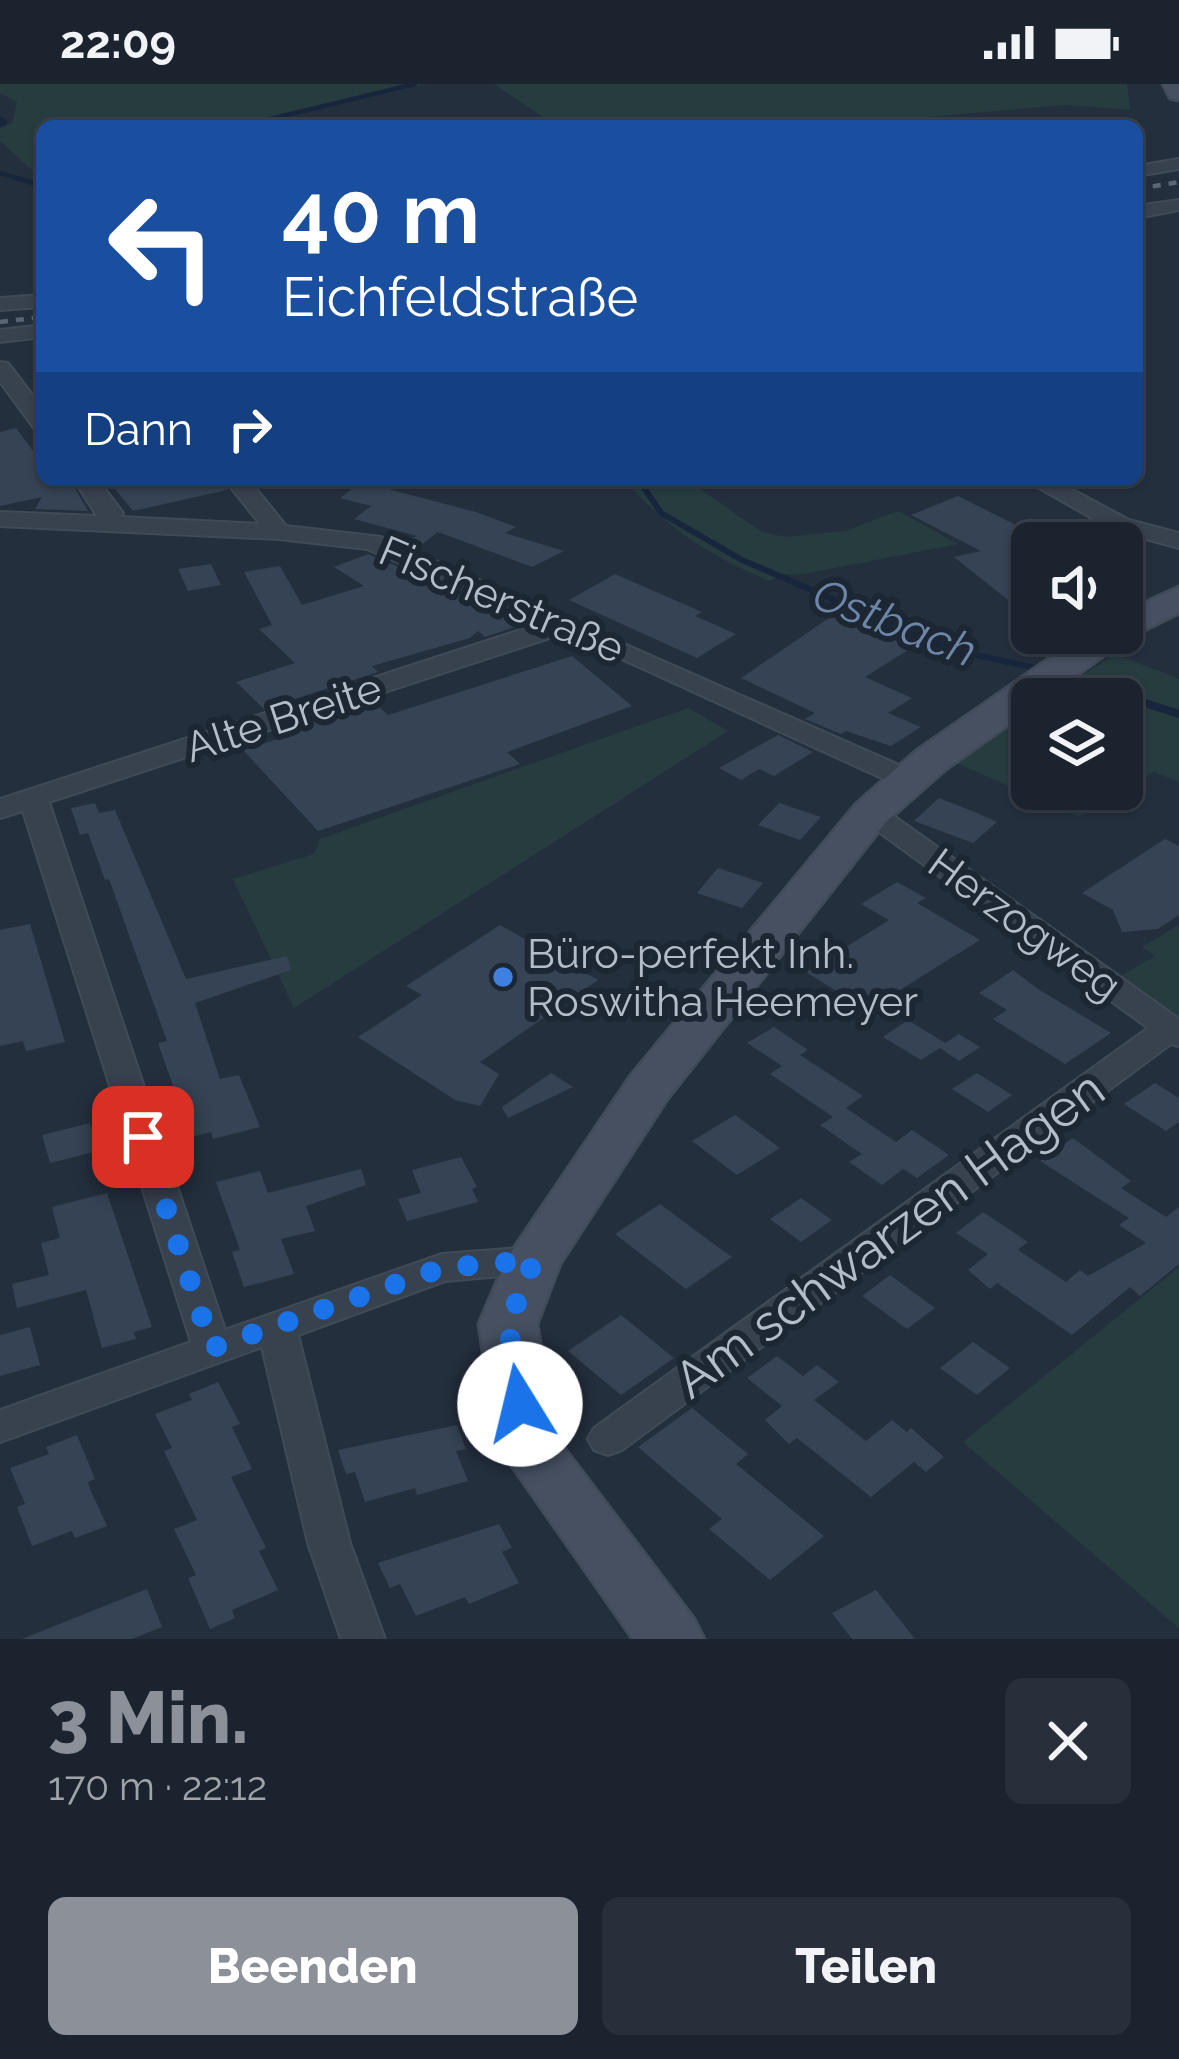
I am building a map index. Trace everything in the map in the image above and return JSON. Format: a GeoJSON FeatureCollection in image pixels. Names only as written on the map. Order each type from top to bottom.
{"type":"FeatureCollection","features":[{"type":"Feature","properties":{"kind":"main road"},"geometry":{"type":"LineString","coordinates":[[1175,84],[1179,94]]}},
{"type":"Feature","properties":{"kind":"main road"},"geometry":{"type":"LineString","coordinates":[[1143,617],[1179,598]]}},
{"type":"Feature","properties":{"kind":"main road"},"geometry":{"type":"LineString","coordinates":[[671,1639],[526,1443],[508,1324],[534,1260],[650,1086],[889,796],[1082,654]]}},
{"type":"Feature","properties":{"kind":"street"},"geometry":{"type":"LineString","coordinates":[[1143,170],[1179,164]]}},
{"type":"Feature","properties":{"kind":"street"},"geometry":{"type":"LineString","coordinates":[[1143,211],[1179,205]]}},
{"type":"Feature","properties":{"kind":"street"},"geometry":{"type":"LineString","coordinates":[[0,304],[36,301]]}},
{"type":"Feature","properties":{"kind":"street"},"geometry":{"type":"LineString","coordinates":[[0,336],[36,332]]}},
{"type":"Feature","properties":{"kind":"street"},"geometry":{"type":"LineString","coordinates":[[0,368],[36,415]]}},
{"type":"Feature","properties":{"kind":"street"},"geometry":{"type":"LineString","coordinates":[[91,486],[111,513],[106,522]]}},
{"type":"Feature","properties":{"kind":"street"},"geometry":{"type":"LineString","coordinates":[[242,486],[279,532]]}},
{"type":"Feature","properties":{"kind":"street"},"geometry":{"type":"LineString","coordinates":[[1047,486],[1121,525],[1179,541]]}},
{"type":"Feature","properties":{"kind":"street","name":"Fischerstraße"},"geometry":{"type":"LineString","coordinates":[[0,519],[279,532],[372,542],[566,624],[889,796]]}},
{"type":"Feature","properties":{"kind":"street","name":"Alte Breite"},"geometry":{"type":"LineString","coordinates":[[0,809],[566,624]]}},
{"type":"Feature","properties":{"kind":"street","name":"Herzogweg"},"geometry":{"type":"LineString","coordinates":[[889,796],[1175,1032]]}},
{"type":"Feature","properties":{"kind":"street"},"geometry":{"type":"LineString","coordinates":[[33,798],[212,1348]]}},
{"type":"Feature","properties":{"kind":"street","name":"Am schwarzen Hagen"},"geometry":{"type":"LineString","coordinates":[[608,1439],[1175,1032]]}},
{"type":"Feature","properties":{"kind":"street"},"geometry":{"type":"LineString","coordinates":[[0,1426],[442,1268],[534,1260]]}},
{"type":"Feature","properties":{"kind":"street"},"geometry":{"type":"LineString","coordinates":[[276,1324],[329,1543],[363,1639]]}},
{"type":"Feature","properties":{"kind":"green space"},"geometry":{"type":"Polygon","coordinates":[[[0,84],[426,84],[274,120],[36,120],[36,174],[0,141],[0,128],[12,123],[17,102],[0,93],[0,84]]]}},
{"type":"Feature","properties":{"kind":"green space"},"geometry":{"type":"Polygon","coordinates":[[[494,84],[1127,84],[1130,110],[1066,105],[892,120],[547,120],[494,84]]]}},
{"type":"Feature","properties":{"kind":"green space"},"geometry":{"type":"Polygon","coordinates":[[[631,486],[696,486],[762,532],[786,537],[845,531],[898,511],[958,544],[804,574],[781,574],[770,581],[691,539],[631,486]]]}},
{"type":"Feature","properties":{"kind":"green space"},"geometry":{"type":"Polygon","coordinates":[[[1115,654],[1179,679],[1179,782],[1154,772],[1143,779],[1143,678],[1078,678],[1115,654]]]}},
{"type":"Feature","properties":{"kind":"green space"},"geometry":{"type":"Polygon","coordinates":[[[688,708],[728,731],[294,1008],[233,879],[314,854],[320,839],[688,708]]]}},
{"type":"Feature","properties":{"kind":"green space"},"geometry":{"type":"Polygon","coordinates":[[[1011,722],[1011,787],[952,761],[1011,722]]]}},
{"type":"Feature","properties":{"kind":"green space"},"geometry":{"type":"Polygon","coordinates":[[[1063,810],[1091,810],[1079,817],[1063,810]]]}},
{"type":"Feature","properties":{"kind":"green space"},"geometry":{"type":"Polygon","coordinates":[[[1179,925],[1179,1019],[1119,977],[1155,956],[1142,947],[1179,925]]]}},
{"type":"Feature","properties":{"kind":"green space"},"geometry":{"type":"Polygon","coordinates":[[[1179,1267],[1179,1628],[963,1442],[1179,1267]]]}},
{"type":"Feature","properties":{"kind":"building"},"geometry":{"type":"Polygon","coordinates":[[[16,428],[36,455],[36,486],[73,486],[88,511],[35,509],[42,497],[0,506],[0,432],[16,428]]]}},
{"type":"Feature","properties":{"kind":"building"},"geometry":{"type":"Polygon","coordinates":[[[113,486],[225,486],[227,490],[133,511],[113,486]]]}},
{"type":"Feature","properties":{"kind":"building"},"geometry":{"type":"Polygon","coordinates":[[[356,486],[376,486],[476,512],[516,527],[505,533],[564,551],[532,567],[438,532],[417,548],[403,542],[417,536],[354,519],[371,506],[340,498],[356,486]]]}},
{"type":"Feature","properties":{"kind":"building"},"geometry":{"type":"Polygon","coordinates":[[[958,496],[1011,522],[1011,599],[954,557],[981,551],[911,515],[958,496]]]}},
{"type":"Feature","properties":{"kind":"building"},"geometry":{"type":"Polygon","coordinates":[[[368,554],[494,608],[518,626],[485,637],[478,631],[470,638],[372,666],[378,672],[264,709],[236,682],[295,663],[259,629],[272,625],[244,572],[280,566],[302,605],[364,586],[334,567],[368,554]]]}},
{"type":"Feature","properties":{"kind":"building"},"geometry":{"type":"Polygon","coordinates":[[[211,564],[221,585],[188,591],[178,569],[211,564]]]}},
{"type":"Feature","properties":{"kind":"building"},"geometry":{"type":"Polygon","coordinates":[[[615,574],[702,612],[695,616],[736,634],[697,658],[569,600],[615,574]]]}},
{"type":"Feature","properties":{"kind":"building"},"geometry":{"type":"Polygon","coordinates":[[[839,611],[916,645],[865,677],[912,698],[888,713],[921,727],[891,746],[805,719],[815,713],[741,678],[839,611]]]}},
{"type":"Feature","properties":{"kind":"building"},"geometry":{"type":"Polygon","coordinates":[[[572,656],[632,706],[507,752],[520,764],[318,831],[243,750],[290,735],[285,730],[373,701],[388,715],[572,656]]]}},
{"type":"Feature","properties":{"kind":"building"},"geometry":{"type":"Polygon","coordinates":[[[778,735],[813,752],[774,776],[759,769],[741,780],[719,768],[778,735]]]}},
{"type":"Feature","properties":{"kind":"building"},"geometry":{"type":"Polygon","coordinates":[[[939,798],[997,822],[973,843],[914,821],[939,798]]]}},
{"type":"Feature","properties":{"kind":"building"},"geometry":{"type":"Polygon","coordinates":[[[95,803],[99,813],[115,810],[186,979],[287,956],[291,970],[195,1003],[220,1079],[239,1075],[260,1127],[213,1139],[211,1132],[191,1137],[158,1043],[167,1041],[109,879],[105,880],[88,833],[80,835],[71,808],[95,803]]]}},
{"type":"Feature","properties":{"kind":"building"},"geometry":{"type":"Polygon","coordinates":[[[779,803],[821,817],[800,840],[758,825],[779,803]]]}},
{"type":"Feature","properties":{"kind":"building"},"geometry":{"type":"Polygon","coordinates":[[[1165,839],[1179,846],[1179,915],[1158,929],[1122,932],[1113,910],[1082,893],[1165,839]]]}},
{"type":"Feature","properties":{"kind":"building"},"geometry":{"type":"Polygon","coordinates":[[[718,868],[763,883],[742,908],[697,893],[718,868]]]}},
{"type":"Feature","properties":{"kind":"building"},"geometry":{"type":"Polygon","coordinates":[[[897,882],[926,898],[917,903],[980,940],[895,993],[908,1001],[880,1018],[806,972],[889,920],[861,904],[897,882]]]}},
{"type":"Feature","properties":{"kind":"building"},"geometry":{"type":"Polygon","coordinates":[[[30,924],[65,1042],[26,1051],[23,1041],[0,1046],[0,930],[30,924]]]}},
{"type":"Feature","properties":{"kind":"building"},"geometry":{"type":"Polygon","coordinates":[[[500,925],[598,980],[480,1062],[499,1074],[480,1106],[455,1100],[358,1037],[422,995],[406,986],[500,925]]]}},
{"type":"Feature","properties":{"kind":"building"},"geometry":{"type":"Polygon","coordinates":[[[1013,970],[1111,1033],[1065,1064],[993,1019],[1007,1010],[979,993],[1013,970]]]}},
{"type":"Feature","properties":{"kind":"building"},"geometry":{"type":"Polygon","coordinates":[[[908,1020],[945,1043],[959,1034],[980,1047],[959,1061],[940,1048],[921,1060],[883,1037],[908,1020]]]}},
{"type":"Feature","properties":{"kind":"building"},"geometry":{"type":"Polygon","coordinates":[[[774,1027],[808,1050],[800,1055],[863,1096],[846,1108],[896,1142],[912,1130],[949,1155],[917,1178],[903,1169],[882,1185],[849,1162],[862,1154],[820,1125],[833,1117],[770,1074],[782,1066],[747,1043],[774,1027]]]}},
{"type":"Feature","properties":{"kind":"building"},"geometry":{"type":"Polygon","coordinates":[[[551,1073],[573,1087],[508,1118],[502,1107],[551,1073]]]}},
{"type":"Feature","properties":{"kind":"building"},"geometry":{"type":"Polygon","coordinates":[[[977,1073],[1012,1095],[988,1112],[952,1089],[977,1073]]]}},
{"type":"Feature","properties":{"kind":"building"},"geometry":{"type":"Polygon","coordinates":[[[1155,1083],[1179,1098],[1179,1122],[1166,1131],[1124,1104],[1155,1083]]]}},
{"type":"Feature","properties":{"kind":"building"},"geometry":{"type":"Polygon","coordinates":[[[735,1115],[780,1148],[737,1175],[692,1141],[735,1115]]]}},
{"type":"Feature","properties":{"kind":"building"},"geometry":{"type":"Polygon","coordinates":[[[90,1123],[98,1151],[50,1163],[42,1135],[90,1123]]]}},
{"type":"Feature","properties":{"kind":"building"},"geometry":{"type":"Polygon","coordinates":[[[1073,1138],[1131,1181],[1121,1188],[1166,1217],[1179,1207],[1179,1264],[1140,1296],[1130,1287],[1072,1335],[997,1283],[990,1289],[968,1270],[988,1254],[956,1233],[983,1212],[1028,1242],[1018,1250],[1066,1282],[1080,1270],[1088,1276],[1146,1243],[1119,1225],[1129,1218],[1040,1161],[1073,1138]]]}},
{"type":"Feature","properties":{"kind":"building"},"geometry":{"type":"Polygon","coordinates":[[[461,1157],[477,1187],[472,1189],[478,1202],[407,1221],[398,1199],[421,1193],[412,1170],[461,1157]]]}},
{"type":"Feature","properties":{"kind":"building"},"geometry":{"type":"Polygon","coordinates":[[[361,1169],[366,1185],[306,1206],[315,1231],[281,1239],[294,1274],[244,1287],[232,1252],[240,1250],[216,1182],[260,1171],[268,1193],[361,1169]]]}},
{"type":"Feature","properties":{"kind":"building"},"geometry":{"type":"Polygon","coordinates":[[[107,1193],[152,1327],[134,1332],[136,1339],[102,1348],[86,1290],[17,1308],[12,1284],[49,1275],[41,1243],[60,1238],[52,1207],[107,1193]]]}},
{"type":"Feature","properties":{"kind":"building"},"geometry":{"type":"Polygon","coordinates":[[[801,1198],[832,1220],[801,1242],[770,1219],[801,1198]]]}},
{"type":"Feature","properties":{"kind":"building"},"geometry":{"type":"Polygon","coordinates":[[[660,1204],[732,1257],[686,1289],[615,1234],[660,1204]]]}},
{"type":"Feature","properties":{"kind":"building"},"geometry":{"type":"Polygon","coordinates":[[[890,1275],[935,1308],[907,1329],[862,1296],[890,1275]]]}},
{"type":"Feature","properties":{"kind":"building"},"geometry":{"type":"Polygon","coordinates":[[[621,1315],[674,1358],[621,1395],[568,1351],[621,1315]]]}},
{"type":"Feature","properties":{"kind":"building"},"geometry":{"type":"Polygon","coordinates":[[[30,1327],[40,1365],[0,1376],[0,1335],[30,1327]]]}},
{"type":"Feature","properties":{"kind":"building"},"geometry":{"type":"Polygon","coordinates":[[[973,1342],[1010,1368],[977,1395],[940,1368],[973,1342]]]}},
{"type":"Feature","properties":{"kind":"building"},"geometry":{"type":"Polygon","coordinates":[[[777,1356],[803,1376],[817,1365],[839,1382],[814,1400],[866,1441],[892,1420],[907,1432],[911,1428],[944,1457],[926,1472],[914,1462],[871,1497],[797,1438],[789,1444],[765,1420],[782,1406],[747,1378],[777,1356]]]}},
{"type":"Feature","properties":{"kind":"building"},"geometry":{"type":"Polygon","coordinates":[[[218,1382],[240,1424],[232,1427],[252,1469],[231,1477],[266,1548],[259,1551],[278,1590],[232,1610],[235,1618],[210,1629],[188,1578],[196,1575],[174,1529],[197,1520],[164,1451],[172,1448],[155,1414],[192,1400],[189,1394],[218,1382]]]}},
{"type":"Feature","properties":{"kind":"building"},"geometry":{"type":"Polygon","coordinates":[[[692,1408],[748,1454],[736,1464],[824,1536],[770,1580],[709,1529],[722,1519],[638,1447],[692,1408]]]}},
{"type":"Feature","properties":{"kind":"building"},"geometry":{"type":"Polygon","coordinates":[[[457,1425],[466,1449],[456,1451],[468,1481],[417,1495],[415,1488],[365,1502],[355,1472],[346,1474],[338,1450],[457,1425]]]}},
{"type":"Feature","properties":{"kind":"building"},"geometry":{"type":"Polygon","coordinates":[[[77,1435],[95,1479],[88,1482],[90,1489],[107,1526],[75,1538],[72,1531],[32,1546],[17,1507],[25,1504],[10,1468],[49,1454],[46,1447],[77,1435]]]}},
{"type":"Feature","properties":{"kind":"building"},"geometry":{"type":"Polygon","coordinates":[[[499,1524],[512,1548],[502,1552],[519,1583],[469,1604],[465,1597],[416,1616],[400,1584],[390,1588],[378,1563],[499,1524]]]}},
{"type":"Feature","properties":{"kind":"building"},"geometry":{"type":"Polygon","coordinates":[[[147,1589],[162,1627],[132,1639],[22,1639],[147,1589]]]}},
{"type":"Feature","properties":{"kind":"building"},"geometry":{"type":"Polygon","coordinates":[[[876,1590],[915,1639],[852,1639],[832,1613],[876,1590]]]}},
{"type":"Feature","properties":{"kind":"waterway","name":"Ostbach"},"geometry":{"type":"LineString","coordinates":[[266,120],[415,84]]}},
{"type":"Feature","properties":{"kind":"waterway"},"geometry":{"type":"LineString","coordinates":[[0,118],[5,122],[0,125]]}},
{"type":"Feature","properties":{"kind":"waterway"},"geometry":{"type":"LineString","coordinates":[[0,173],[36,184]]}},
{"type":"Feature","properties":{"kind":"waterway","name":"Ostbach"},"geometry":{"type":"LineString","coordinates":[[643,486],[661,513],[742,560],[949,649],[1040,669]]}},
{"type":"Feature","properties":{"kind":"waterway","name":"Ostbach"},"geometry":{"type":"LineString","coordinates":[[1143,703],[1179,714]]}},
{"type":"Feature","properties":{"kind":"railway"},"geometry":{"type":"LineString","coordinates":[[1143,188],[1179,182]]}},
{"type":"Feature","properties":{"kind":"railway"},"geometry":{"type":"LineString","coordinates":[[0,322],[36,318]]}},
{"type":"Feature","properties":{"kind":"place","name":"Büro-perfekt Inh. Roswitha Heemeyer"},"geometry":{"type":"Point","coordinates":[503,977]}},
{"type":"Feature","properties":{"kind":"route"},"geometry":{"type":"LineString","coordinates":[[143,1137],[212,1348],[442,1268],[534,1260],[508,1324],[520,1404]]}}]}
